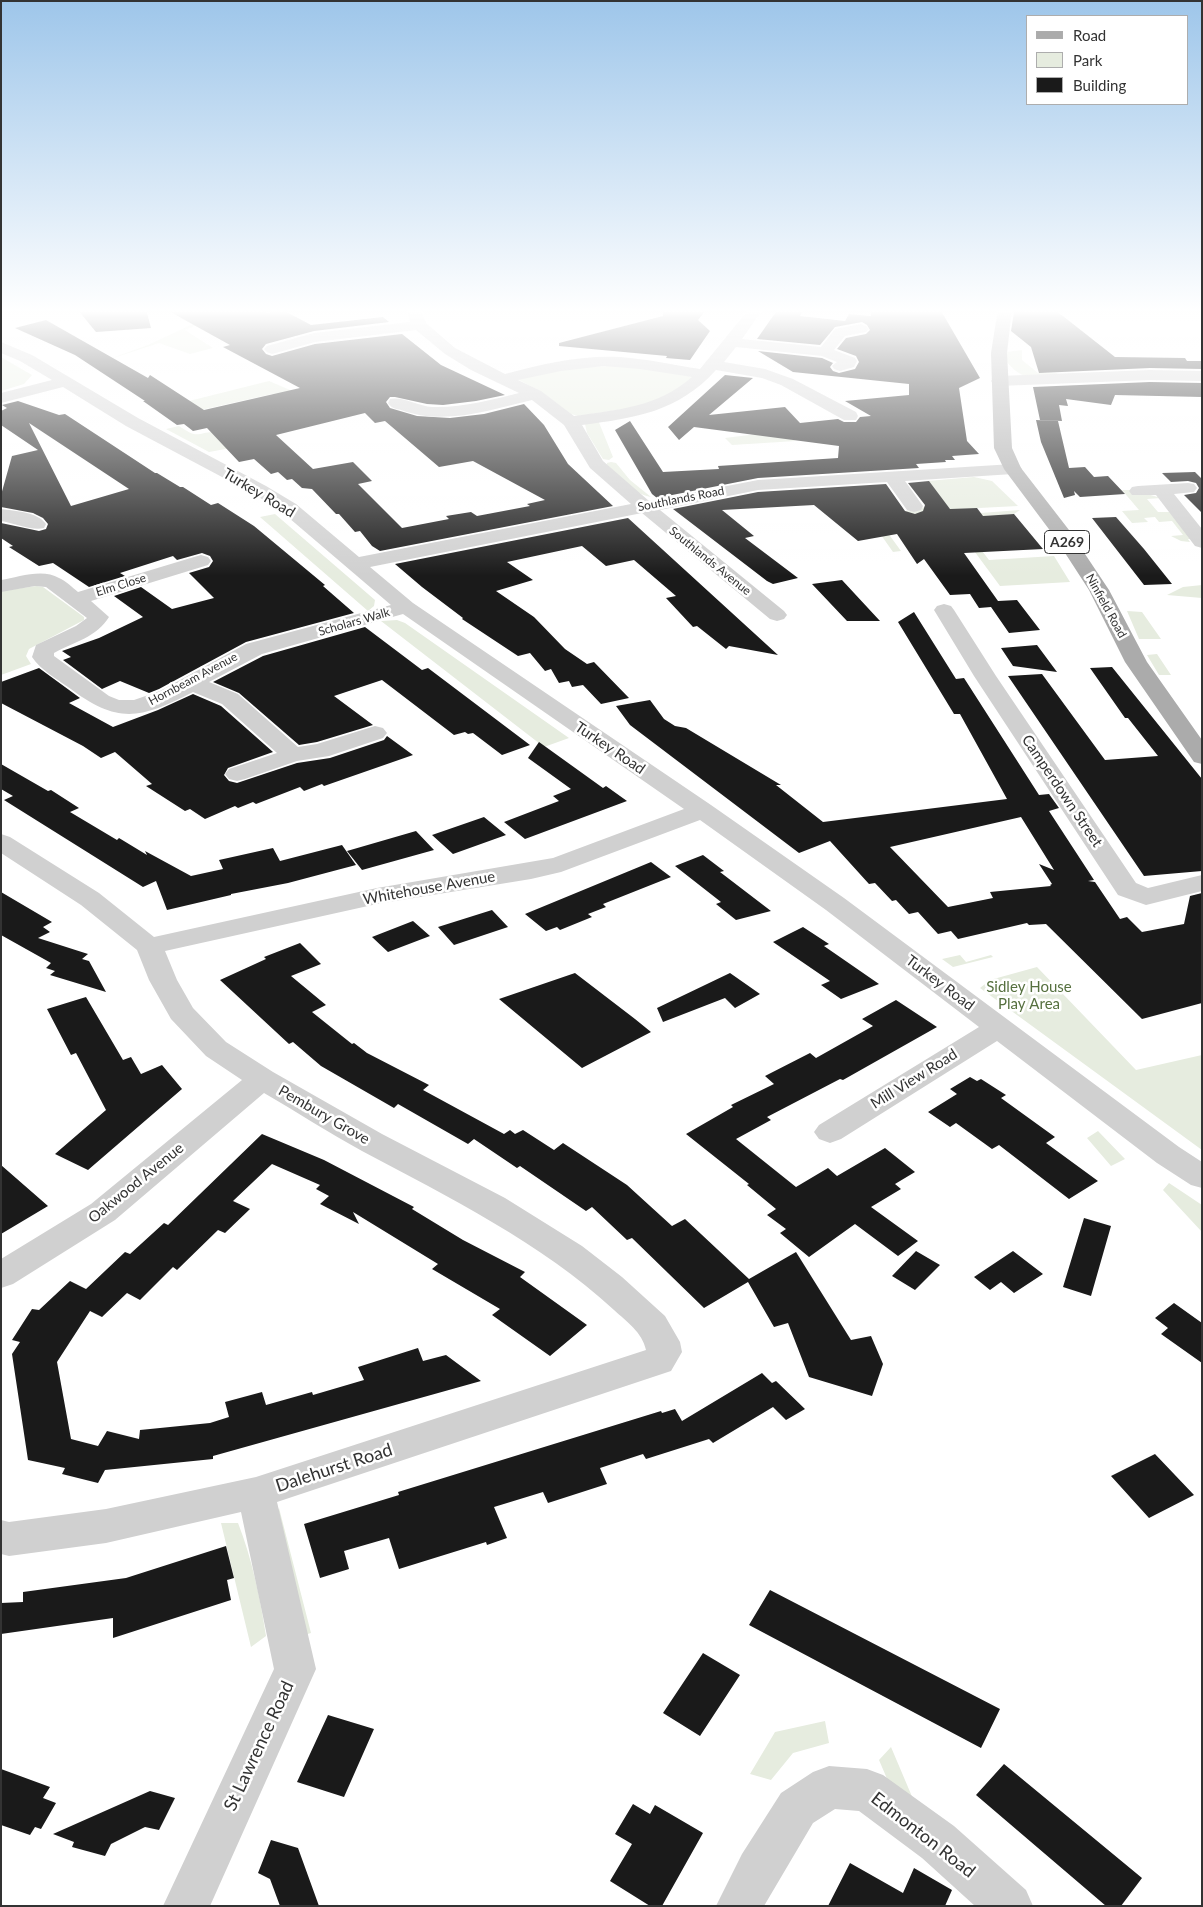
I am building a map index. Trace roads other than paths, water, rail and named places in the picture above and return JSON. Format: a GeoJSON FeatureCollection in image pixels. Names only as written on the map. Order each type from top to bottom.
{"type":"FeatureCollection","features":[{"type":"Feature","properties":{"kind":"main road","name":"Ninfield Road"},"geometry":{"type":"LineString","coordinates":[[1000,398],[1003,448],[1012,469],[1062,534],[1100,590],[1136,662],[1202,757]]}},
{"type":"Feature","properties":{"kind":"street","name":"Turkey Road"},"geometry":{"type":"LineString","coordinates":[[91,398],[148,431],[260,490],[289,508],[406,607],[702,810],[835,904],[1168,1155],[1202,1177]]}},
{"type":"Feature","properties":{"kind":"street"},"geometry":{"type":"LineString","coordinates":[[404,411],[451,412],[516,398]]}},
{"type":"Feature","properties":{"kind":"street"},"geometry":{"type":"LineString","coordinates":[[540,398],[571,422],[620,415],[666,402],[673,398]]}},
{"type":"Feature","properties":{"kind":"street"},"geometry":{"type":"LineString","coordinates":[[817,398],[850,416]]}},
{"type":"Feature","properties":{"kind":"street","name":"Southlands Avenue"},"geometry":{"type":"LineString","coordinates":[[571,422],[596,464],[644,506],[777,615]]}},
{"type":"Feature","properties":{"kind":"street","name":"Southlands Road"},"geometry":{"type":"LineString","coordinates":[[354,564],[758,485],[1012,469]]}},
{"type":"Feature","properties":{"kind":"street"},"geometry":{"type":"LineString","coordinates":[[892,476],[914,506]]}},
{"type":"Feature","properties":{"kind":"street"},"geometry":{"type":"LineString","coordinates":[[1138,491],[1188,488]]}},
{"type":"Feature","properties":{"kind":"street"},"geometry":{"type":"LineString","coordinates":[[1161,490],[1202,542]]}},
{"type":"Feature","properties":{"kind":"street"},"geometry":{"type":"LineString","coordinates":[[10,511],[21,518],[37,524]]}},
{"type":"Feature","properties":{"kind":"street","name":"Elm Close"},"geometry":{"type":"LineString","coordinates":[[76,600],[174,576],[201,561]]}},
{"type":"Feature","properties":{"kind":"street","name":"Hornbeam Avenue"},"geometry":{"type":"LineString","coordinates":[[1,586],[35,580],[51,581],[99,617],[94,626],[56,642],[44,650],[43,657],[87,692],[109,704],[130,708],[164,697],[236,656],[301,637]]}},
{"type":"Feature","properties":{"kind":"street","name":"Scholars Walk"},"geometry":{"type":"LineString","coordinates":[[301,637],[406,607]]}},
{"type":"Feature","properties":{"kind":"street","name":"Camperdown Street"},"geometry":{"type":"LineString","coordinates":[[979,625],[949,619],[1127,889],[1146,897],[1202,883]]}},
{"type":"Feature","properties":{"kind":"street"},"geometry":{"type":"LineString","coordinates":[[191,683],[230,699],[293,755]]}},
{"type":"Feature","properties":{"kind":"street"},"geometry":{"type":"LineString","coordinates":[[237,774],[293,755],[321,751],[375,732]]}},
{"type":"Feature","properties":{"kind":"street","name":"Whitehouse Avenue"},"geometry":{"type":"LineString","coordinates":[[149,946],[377,896],[531,871],[561,864],[702,810]]}},
{"type":"Feature","properties":{"kind":"street","name":"Pembury Grove"},"geometry":{"type":"LineString","coordinates":[[1,842],[90,899],[149,946],[163,980],[182,1013],[216,1049],[262,1079],[371,1142],[493,1206],[570,1255],[610,1286],[652,1325],[662,1342],[664,1352],[658,1361]]}},
{"type":"Feature","properties":{"kind":"street","name":"Mill View Road"},"geometry":{"type":"LineString","coordinates":[[830,1132],[998,1027]]}},
{"type":"Feature","properties":{"kind":"street","name":"Oakwood Avenue"},"geometry":{"type":"LineString","coordinates":[[1,1275],[104,1212],[262,1079]]}},
{"type":"Feature","properties":{"kind":"street","name":"Dalehurst Road"},"geometry":{"type":"LineString","coordinates":[[1,1537],[9,1539],[106,1526],[256,1493],[658,1361]]}},
{"type":"Feature","properties":{"kind":"street","name":"St Lawrence Road"},"geometry":{"type":"LineString","coordinates":[[186,1906],[295,1669],[256,1493]]}},
{"type":"Feature","properties":{"kind":"street","name":"Edmonton Road"},"geometry":{"type":"LineString","coordinates":[[739,1906],[758,1870],[797,1808],[829,1787],[867,1790],[938,1842],[1010,1906]]}},
{"type":"Feature","properties":{"kind":"park label","name":"Sidley House Play Area"},"geometry":{"type":"Point","coordinates":[1029,996]}}]}
